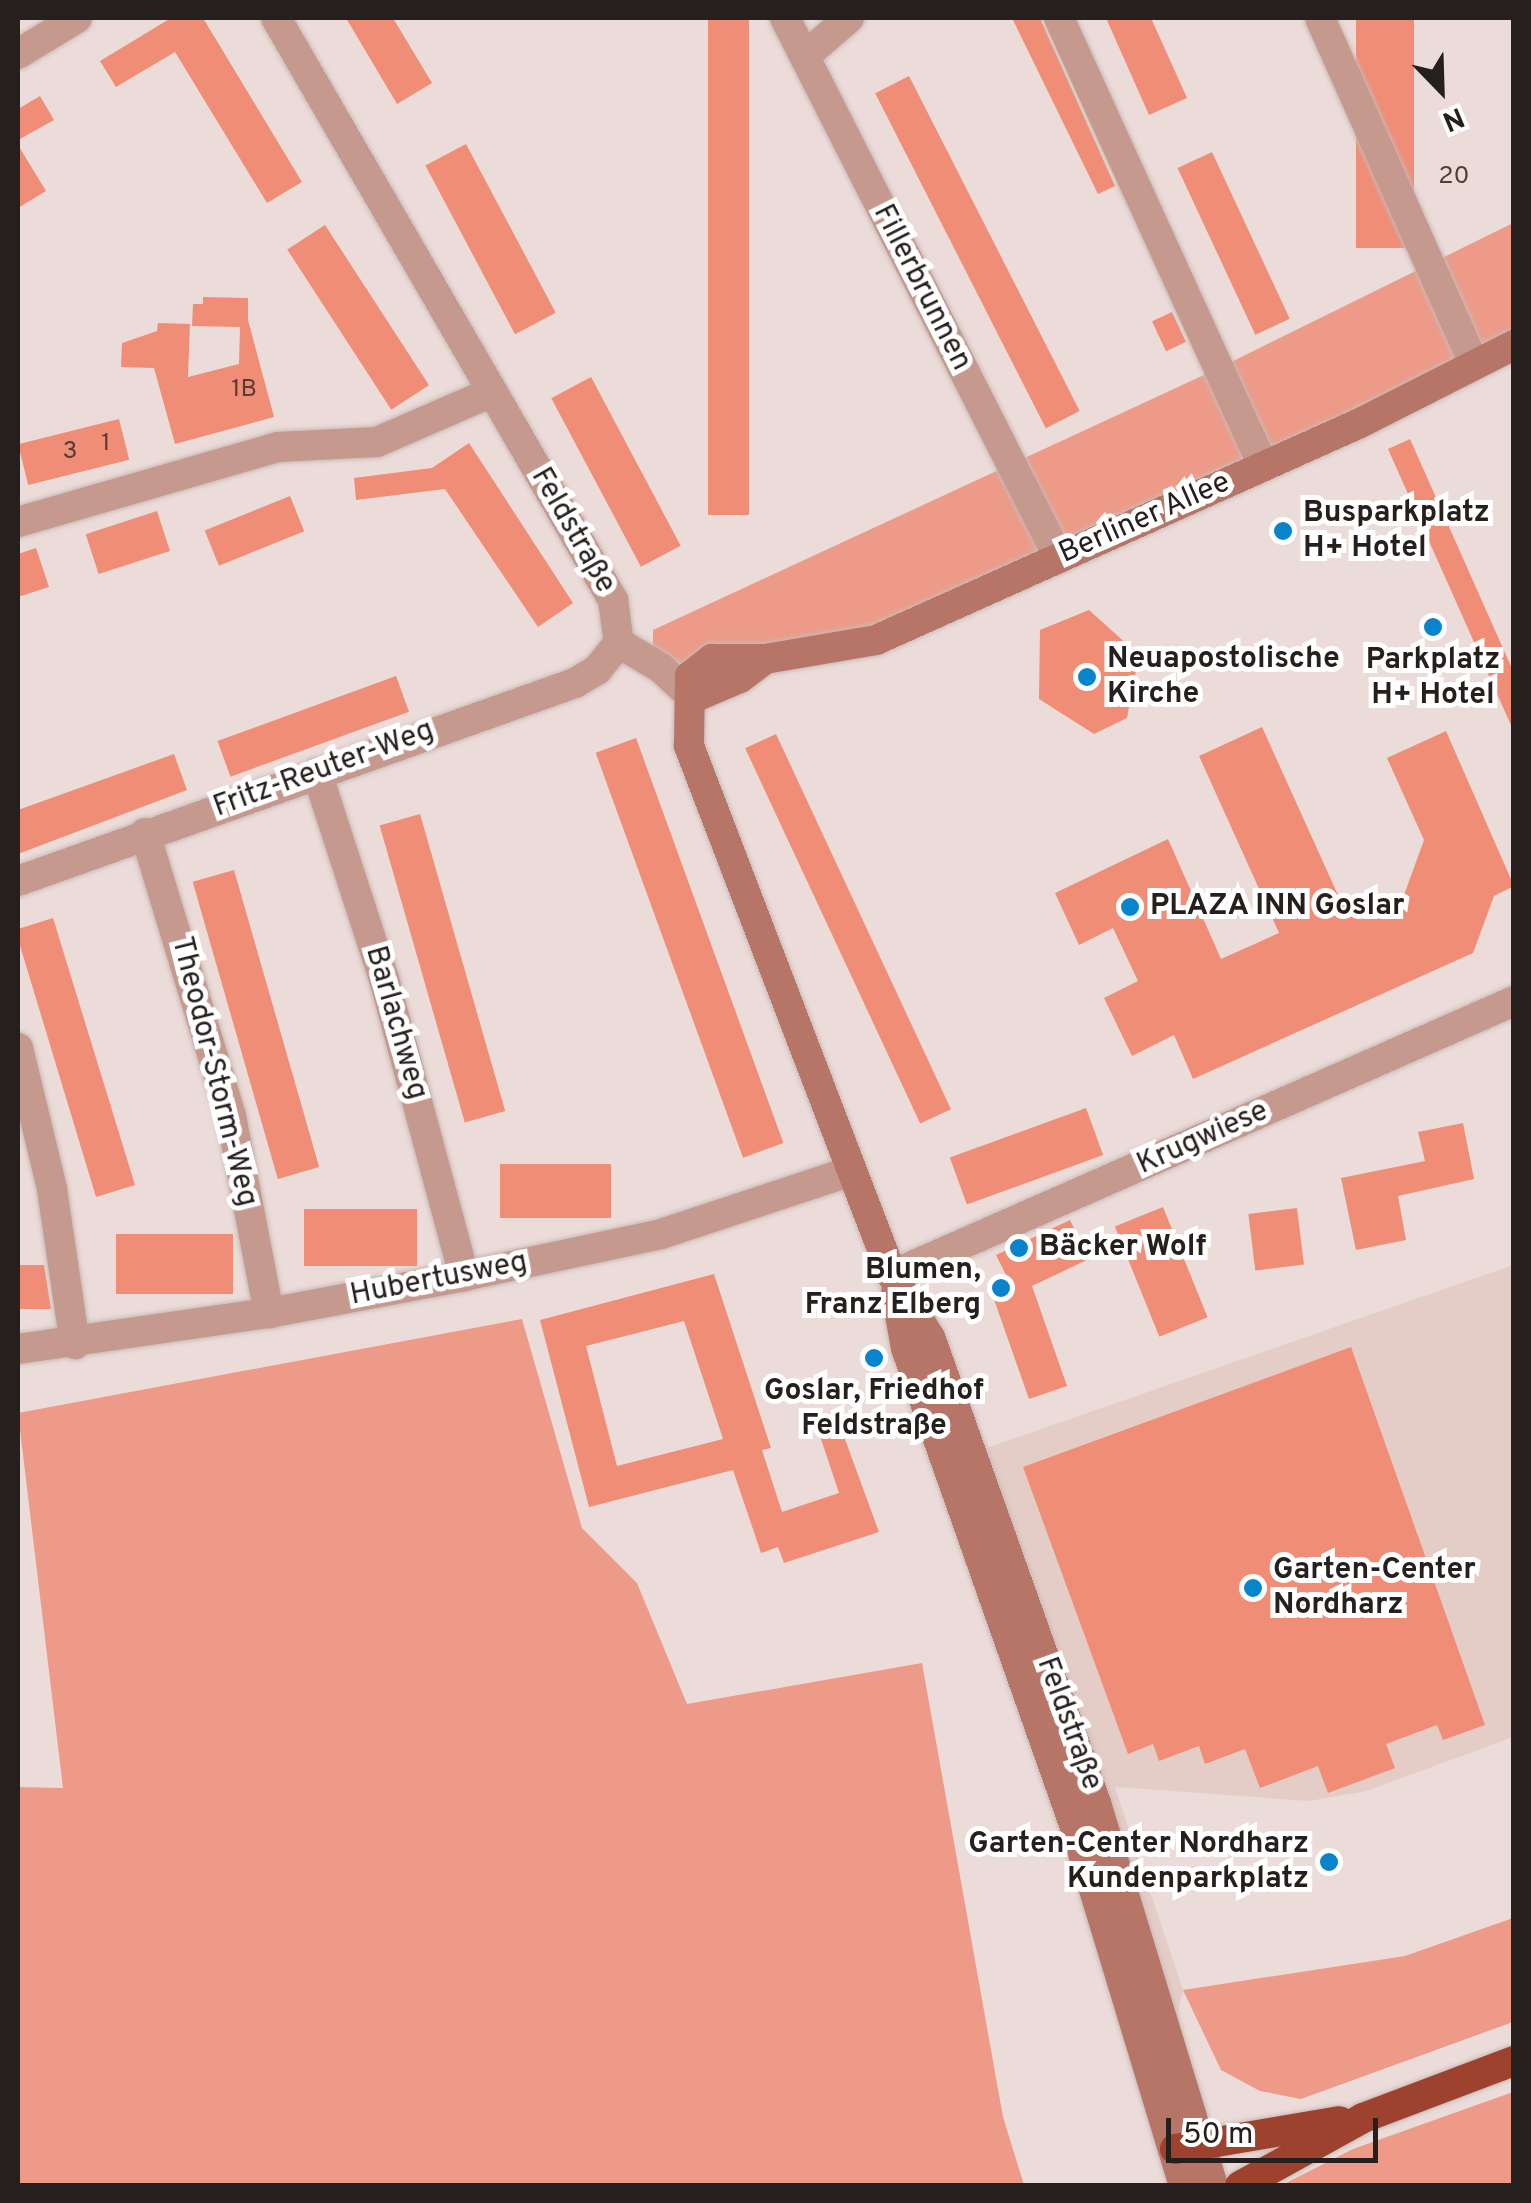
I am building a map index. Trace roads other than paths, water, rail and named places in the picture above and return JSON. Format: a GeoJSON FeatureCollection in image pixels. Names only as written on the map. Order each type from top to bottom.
{"type":"FeatureCollection","features":[{"type":"Feature","properties":{"kind":"highway"},"geometry":{"type":"LineString","coordinates":[[1240,2186],[1363,2118],[1514,2061]]}},
{"type":"Feature","properties":{"kind":"highway"},"geometry":{"type":"LineString","coordinates":[[1188,2146],[1363,2118]]}},
{"type":"Feature","properties":{"kind":"street"},"geometry":{"type":"LineString","coordinates":[[25,36],[77,18]]}},
{"type":"Feature","properties":{"kind":"street","name":"Feldstraße"},"geometry":{"type":"LineString","coordinates":[[276,18],[613,600],[619,643]]}},
{"type":"Feature","properties":{"kind":"street","name":"Fillerbrunnen"},"geometry":{"type":"LineString","coordinates":[[785,18],[1059,558]]}},
{"type":"Feature","properties":{"kind":"street"},"geometry":{"type":"LineString","coordinates":[[804,56],[849,18]]}},
{"type":"Feature","properties":{"kind":"street"},"geometry":{"type":"LineString","coordinates":[[1059,18],[1263,466]]}},
{"type":"Feature","properties":{"kind":"street"},"geometry":{"type":"LineString","coordinates":[[1320,18],[1474,364]]}},
{"type":"Feature","properties":{"kind":"street","name":"Berliner Allee"},"geometry":{"type":"LineString","coordinates":[[693,698],[740,678],[765,658],[876,640],[1263,466],[1514,346]]}},
{"type":"Feature","properties":{"kind":"street"},"geometry":{"type":"LineString","coordinates":[[18,522],[278,447],[377,442],[492,392]]}},
{"type":"Feature","properties":{"kind":"street"},"geometry":{"type":"LineString","coordinates":[[619,643],[662,668],[693,698]]}},
{"type":"Feature","properties":{"kind":"street","name":"Fritz-Reuter-Weg"},"geometry":{"type":"LineString","coordinates":[[18,881],[575,683],[598,670],[619,643]]}},
{"type":"Feature","properties":{"kind":"street","name":"Feldstraße"},"geometry":{"type":"LineString","coordinates":[[693,698],[688,746],[892,1275],[906,1348],[1075,1827],[1159,2043],[1188,2146],[1212,2186]]}},
{"type":"Feature","properties":{"kind":"street","name":"Barlachweg"},"geometry":{"type":"LineString","coordinates":[[317,774],[384,979],[464,1276]]}},
{"type":"Feature","properties":{"kind":"street","name":"Theodor-Storm-Weg"},"geometry":{"type":"LineString","coordinates":[[145,834],[231,1116],[269,1314]]}},
{"type":"Feature","properties":{"kind":"street","name":"Krugwiese"},"geometry":{"type":"LineString","coordinates":[[892,1275],[1514,1002]]}},
{"type":"Feature","properties":{"kind":"street"},"geometry":{"type":"LineString","coordinates":[[18,1048],[52,1189],[74,1344]]}},
{"type":"Feature","properties":{"kind":"street","name":"Hubertusweg"},"geometry":{"type":"LineString","coordinates":[[18,1349],[269,1314],[464,1276],[660,1234],[851,1171]]}},
{"type":"Feature","properties":{"kind":"street","name":"Feldstraße"},"geometry":{"type":"LineString","coordinates":[[1184,2186],[1188,2146]]}},
{"type":"Feature","properties":{"kind":"place","name":"Busparkplatz H+ Hotel"},"geometry":{"type":"Point","coordinates":[1283,531]}},
{"type":"Feature","properties":{"kind":"place","name":"Parkplatz H+ Hotel"},"geometry":{"type":"Point","coordinates":[1433,627]}},
{"type":"Feature","properties":{"kind":"place","name":"Neuapostolische Kirche"},"geometry":{"type":"Point","coordinates":[1087,677]}},
{"type":"Feature","properties":{"kind":"place","name":"PLAZA INN Goslar"},"geometry":{"type":"Point","coordinates":[1130,907]}},
{"type":"Feature","properties":{"kind":"place","name":"Bäcker Wolf"},"geometry":{"type":"Point","coordinates":[1019,1248]}},
{"type":"Feature","properties":{"kind":"place","name":"Blumen, Franz Elberg"},"geometry":{"type":"Point","coordinates":[1001,1288]}},
{"type":"Feature","properties":{"kind":"place","name":"Goslar, Friedhof Feldstraße"},"geometry":{"type":"Point","coordinates":[874,1358]}},
{"type":"Feature","properties":{"kind":"place","name":"Garten-Center Nordharz"},"geometry":{"type":"Point","coordinates":[1253,1588]}},
{"type":"Feature","properties":{"kind":"place","name":"Garten-Center Nordharz Kundenparkplatz"},"geometry":{"type":"Point","coordinates":[1329,1862]}}]}
